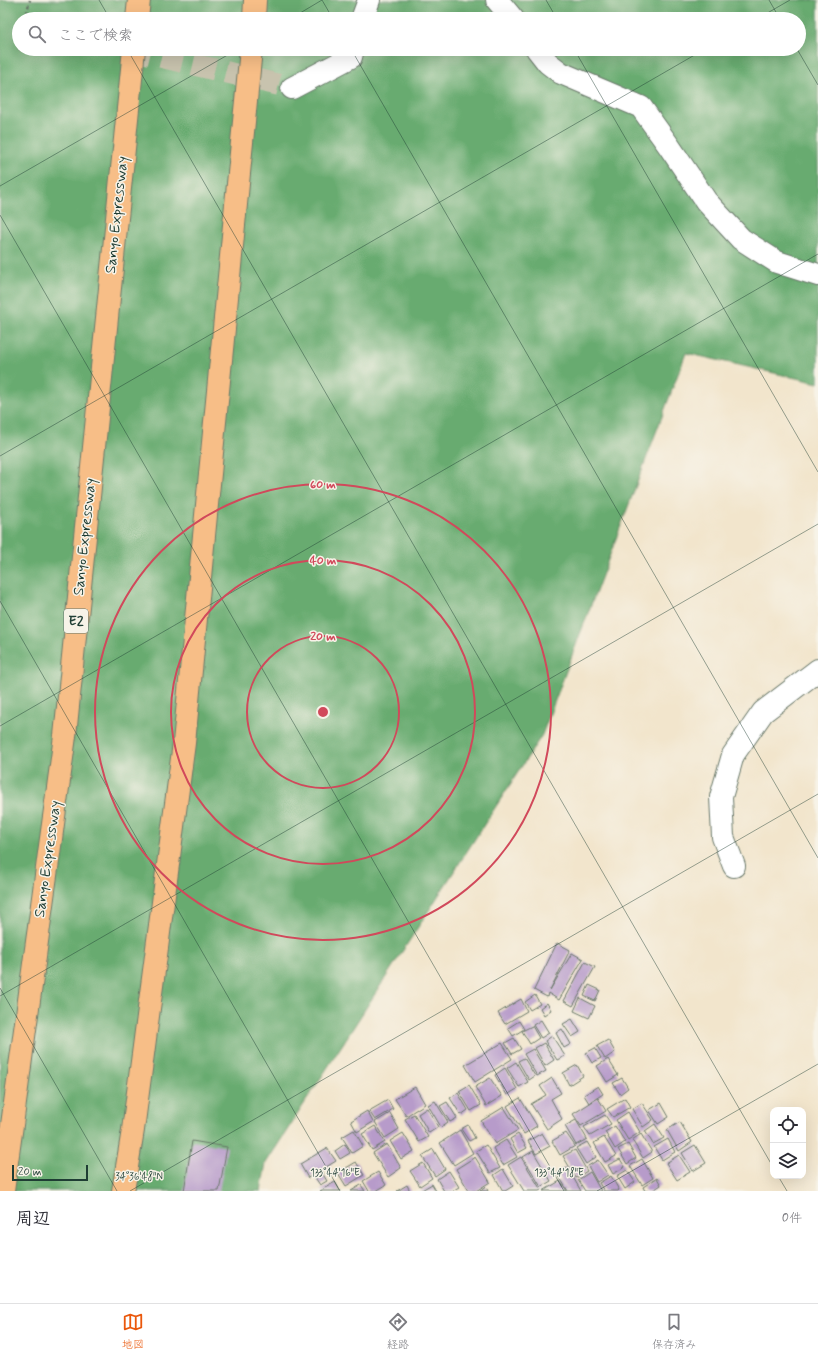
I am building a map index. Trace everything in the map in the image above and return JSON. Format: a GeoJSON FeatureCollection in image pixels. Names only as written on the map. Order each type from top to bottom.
{"type":"FeatureCollection","features":[{"type":"Feature","properties":{"kind":"highway"},"geometry":{"type":"LineString","coordinates":[[138,12],[139,0]]}},
{"type":"Feature","properties":{"kind":"highway"},"geometry":{"type":"LineString","coordinates":[[254,12],[255,0]]}},
{"type":"Feature","properties":{"kind":"highway","name":"Sanyo Expressway"},"geometry":{"type":"LineString","coordinates":[[3,1191],[65,736],[133,56]]}},
{"type":"Feature","properties":{"kind":"highway"},"geometry":{"type":"LineString","coordinates":[[123,1191],[134,1122],[184,743],[250,56]]}},
{"type":"Feature","properties":{"kind":"street"},"geometry":{"type":"LineString","coordinates":[[365,12],[369,0]]}},
{"type":"Feature","properties":{"kind":"street"},"geometry":{"type":"LineString","coordinates":[[497,0],[507,12]]}},
{"type":"Feature","properties":{"kind":"street"},"geometry":{"type":"LineString","coordinates":[[292,88],[351,56]]}},
{"type":"Feature","properties":{"kind":"street"},"geometry":{"type":"LineString","coordinates":[[542,56],[548,63],[561,73],[641,107],[670,146],[706,201],[741,239],[777,262],[818,275]]}},
{"type":"Feature","properties":{"kind":"street"},"geometry":{"type":"LineString","coordinates":[[734,866],[723,837],[722,797],[733,754],[763,712],[818,670]]}},
{"type":"Feature","properties":{"kind":"path"},"geometry":{"type":"LineString","coordinates":[[27,12],[30,0]]}},
{"type":"Feature","properties":{"kind":"green space"},"geometry":{"type":"Polygon","coordinates":[[[0,0],[818,0],[818,383],[686,353],[542,735],[266,1163],[261,1191],[0,1191],[0,0]]]}},
{"type":"Feature","properties":{"kind":"building"},"geometry":{"type":"Polygon","coordinates":[[[557,943],[570,950],[550,990],[572,953],[583,959],[559,1000],[548,993],[547,997],[534,990],[557,943]]]}},
{"type":"Feature","properties":{"kind":"building"},"geometry":{"type":"Polygon","coordinates":[[[585,962],[595,967],[573,1006],[564,1001],[585,962]]]}},
{"type":"Feature","properties":{"kind":"building"},"geometry":{"type":"Polygon","coordinates":[[[589,985],[600,990],[595,1001],[584,996],[589,985]]]}},
{"type":"Feature","properties":{"kind":"building"},"geometry":{"type":"Polygon","coordinates":[[[535,995],[540,1004],[530,1010],[525,1002],[535,995]]]}},
{"type":"Feature","properties":{"kind":"building"},"geometry":{"type":"Polygon","coordinates":[[[580,998],[595,1006],[589,1018],[574,1011],[580,998]]]}},
{"type":"Feature","properties":{"kind":"building"},"geometry":{"type":"Polygon","coordinates":[[[521,999],[527,1011],[505,1024],[498,1013],[521,999]]]}},
{"type":"Feature","properties":{"kind":"building"},"geometry":{"type":"Polygon","coordinates":[[[547,1003],[551,1010],[544,1015],[540,1008],[547,1003]]]}},
{"type":"Feature","properties":{"kind":"building"},"geometry":{"type":"Polygon","coordinates":[[[572,1019],[580,1032],[572,1037],[563,1024],[572,1019]]]}},
{"type":"Feature","properties":{"kind":"building"},"geometry":{"type":"Polygon","coordinates":[[[541,1020],[549,1033],[541,1038],[533,1025],[541,1020]]]}},
{"type":"Feature","properties":{"kind":"building"},"geometry":{"type":"Polygon","coordinates":[[[519,1021],[524,1029],[513,1036],[508,1028],[519,1021]]]}},
{"type":"Feature","properties":{"kind":"building"},"geometry":{"type":"Polygon","coordinates":[[[532,1026],[539,1038],[530,1044],[522,1031],[532,1026]]]}},
{"type":"Feature","properties":{"kind":"building"},"geometry":{"type":"Polygon","coordinates":[[[562,1029],[571,1044],[564,1048],[556,1033],[562,1029]]]}},
{"type":"Feature","properties":{"kind":"building"},"geometry":{"type":"Polygon","coordinates":[[[552,1036],[565,1056],[557,1060],[545,1041],[552,1036]]]}},
{"type":"Feature","properties":{"kind":"building"},"geometry":{"type":"Polygon","coordinates":[[[514,1038],[521,1049],[512,1054],[505,1043],[514,1038]]]}},
{"type":"Feature","properties":{"kind":"building"},"geometry":{"type":"Polygon","coordinates":[[[608,1040],[615,1052],[605,1059],[597,1046],[608,1040]]]}},
{"type":"Feature","properties":{"kind":"building"},"geometry":{"type":"Polygon","coordinates":[[[502,1043],[512,1059],[475,1082],[465,1065],[502,1043]]]}},
{"type":"Feature","properties":{"kind":"building"},"geometry":{"type":"Polygon","coordinates":[[[544,1043],[554,1060],[545,1066],[535,1048],[544,1043]]]}},
{"type":"Feature","properties":{"kind":"building"},"geometry":{"type":"Polygon","coordinates":[[[595,1048],[601,1058],[592,1063],[586,1053],[595,1048]]]}},
{"type":"Feature","properties":{"kind":"building"},"geometry":{"type":"Polygon","coordinates":[[[533,1049],[546,1071],[537,1076],[524,1054],[533,1049]]]}},
{"type":"Feature","properties":{"kind":"building"},"geometry":{"type":"Polygon","coordinates":[[[524,1058],[535,1076],[529,1080],[518,1061],[524,1058]]]}},
{"type":"Feature","properties":{"kind":"building"},"geometry":{"type":"Polygon","coordinates":[[[608,1059],[618,1075],[607,1082],[597,1066],[608,1059]]]}},
{"type":"Feature","properties":{"kind":"building"},"geometry":{"type":"Polygon","coordinates":[[[516,1062],[528,1082],[519,1087],[507,1068],[516,1062]]]}},
{"type":"Feature","properties":{"kind":"building"},"geometry":{"type":"Polygon","coordinates":[[[577,1065],[583,1076],[569,1085],[563,1073],[577,1065]]]}},
{"type":"Feature","properties":{"kind":"building"},"geometry":{"type":"Polygon","coordinates":[[[505,1068],[517,1089],[507,1095],[495,1075],[505,1068]]]}},
{"type":"Feature","properties":{"kind":"building"},"geometry":{"type":"Polygon","coordinates":[[[490,1078],[502,1096],[486,1106],[475,1087],[490,1078]]]}},
{"type":"Feature","properties":{"kind":"building"},"geometry":{"type":"Polygon","coordinates":[[[552,1078],[561,1093],[551,1099],[562,1119],[547,1129],[531,1104],[546,1095],[540,1086],[552,1078]]]}},
{"type":"Feature","properties":{"kind":"building"},"geometry":{"type":"Polygon","coordinates":[[[622,1078],[628,1088],[620,1094],[613,1083],[622,1078]]]}},
{"type":"Feature","properties":{"kind":"building"},"geometry":{"type":"Polygon","coordinates":[[[469,1085],[481,1105],[471,1111],[459,1091],[469,1085]]]}},
{"type":"Feature","properties":{"kind":"building"},"geometry":{"type":"Polygon","coordinates":[[[598,1086],[603,1094],[589,1103],[584,1095],[598,1086]]]}},
{"type":"Feature","properties":{"kind":"building"},"geometry":{"type":"Polygon","coordinates":[[[415,1087],[425,1104],[406,1116],[395,1099],[415,1087]]]}},
{"type":"Feature","properties":{"kind":"building"},"geometry":{"type":"Polygon","coordinates":[[[458,1093],[468,1110],[461,1115],[450,1098],[458,1093]]]}},
{"type":"Feature","properties":{"kind":"building"},"geometry":{"type":"Polygon","coordinates":[[[520,1098],[537,1126],[524,1134],[507,1106],[520,1098]]]}},
{"type":"Feature","properties":{"kind":"building"},"geometry":{"type":"Polygon","coordinates":[[[598,1098],[606,1111],[581,1126],[573,1114],[598,1098]]]}},
{"type":"Feature","properties":{"kind":"building"},"geometry":{"type":"Polygon","coordinates":[[[625,1098],[630,1107],[613,1117],[607,1109],[625,1098]]]}},
{"type":"Feature","properties":{"kind":"building"},"geometry":{"type":"Polygon","coordinates":[[[388,1100],[393,1109],[375,1120],[369,1111],[388,1100]]]}},
{"type":"Feature","properties":{"kind":"building"},"geometry":{"type":"Polygon","coordinates":[[[435,1101],[448,1122],[441,1127],[428,1105],[435,1101]]]}},
{"type":"Feature","properties":{"kind":"building"},"geometry":{"type":"Polygon","coordinates":[[[447,1102],[457,1118],[450,1122],[440,1106],[447,1102]]]}},
{"type":"Feature","properties":{"kind":"building"},"geometry":{"type":"Polygon","coordinates":[[[642,1103],[653,1120],[643,1127],[632,1109],[642,1103]]]}},
{"type":"Feature","properties":{"kind":"building"},"geometry":{"type":"Polygon","coordinates":[[[661,1103],[669,1117],[658,1124],[649,1110],[661,1103]]]}},
{"type":"Feature","properties":{"kind":"building"},"geometry":{"type":"Polygon","coordinates":[[[504,1107],[518,1130],[495,1144],[481,1121],[504,1107]]]}},
{"type":"Feature","properties":{"kind":"building"},"geometry":{"type":"Polygon","coordinates":[[[427,1108],[438,1127],[429,1133],[418,1114],[427,1108]]]}},
{"type":"Feature","properties":{"kind":"building"},"geometry":{"type":"Polygon","coordinates":[[[367,1111],[373,1122],[357,1132],[351,1121],[367,1111]]]}},
{"type":"Feature","properties":{"kind":"building"},"geometry":{"type":"Polygon","coordinates":[[[628,1112],[640,1132],[628,1140],[616,1120],[628,1112]]]}},
{"type":"Feature","properties":{"kind":"building"},"geometry":{"type":"Polygon","coordinates":[[[390,1113],[399,1129],[385,1138],[375,1122],[390,1113]]]}},
{"type":"Feature","properties":{"kind":"building"},"geometry":{"type":"Polygon","coordinates":[[[414,1114],[428,1137],[419,1142],[405,1119],[414,1114]]]}},
{"type":"Feature","properties":{"kind":"building"},"geometry":{"type":"Polygon","coordinates":[[[605,1115],[611,1124],[590,1136],[584,1127],[605,1115]]]}},
{"type":"Feature","properties":{"kind":"building"},"geometry":{"type":"Polygon","coordinates":[[[576,1120],[587,1139],[576,1145],[565,1126],[576,1120]]]}},
{"type":"Feature","properties":{"kind":"building"},"geometry":{"type":"Polygon","coordinates":[[[680,1122],[692,1142],[679,1151],[667,1130],[680,1122]]]}},
{"type":"Feature","properties":{"kind":"building"},"geometry":{"type":"Polygon","coordinates":[[[655,1124],[664,1138],[653,1144],[645,1131],[655,1124]]]}},
{"type":"Feature","properties":{"kind":"building"},"geometry":{"type":"Polygon","coordinates":[[[468,1125],[475,1138],[469,1141],[461,1129],[468,1125]]]}},
{"type":"Feature","properties":{"kind":"building"},"geometry":{"type":"Polygon","coordinates":[[[375,1126],[385,1142],[372,1150],[362,1134],[375,1126]]]}},
{"type":"Feature","properties":{"kind":"building"},"geometry":{"type":"Polygon","coordinates":[[[615,1126],[625,1142],[615,1149],[605,1132],[615,1126]]]}},
{"type":"Feature","properties":{"kind":"building"},"geometry":{"type":"Polygon","coordinates":[[[354,1130],[363,1146],[352,1153],[342,1137],[354,1130]]]}},
{"type":"Feature","properties":{"kind":"building"},"geometry":{"type":"Polygon","coordinates":[[[460,1130],[473,1153],[454,1165],[440,1143],[460,1130]]]}},
{"type":"Feature","properties":{"kind":"building"},"geometry":{"type":"Polygon","coordinates":[[[403,1133],[414,1151],[401,1159],[390,1141],[403,1133]]]}},
{"type":"Feature","properties":{"kind":"building"},"geometry":{"type":"Polygon","coordinates":[[[542,1133],[550,1146],[536,1154],[528,1141],[542,1133]]]}},
{"type":"Feature","properties":{"kind":"building"},"geometry":{"type":"Polygon","coordinates":[[[566,1133],[575,1146],[560,1155],[552,1141],[566,1133]]]}},
{"type":"Feature","properties":{"kind":"building"},"geometry":{"type":"Polygon","coordinates":[[[518,1134],[527,1148],[518,1153],[510,1139],[518,1134]]]}},
{"type":"Feature","properties":{"kind":"building"},"geometry":{"type":"Polygon","coordinates":[[[641,1134],[652,1152],[643,1158],[632,1140],[641,1134]]]}},
{"type":"Feature","properties":{"kind":"building"},"geometry":{"type":"Polygon","coordinates":[[[604,1137],[616,1156],[605,1162],[594,1143],[604,1137]]]}},
{"type":"Feature","properties":{"kind":"building"},"geometry":{"type":"Polygon","coordinates":[[[668,1139],[675,1152],[662,1160],[654,1147],[668,1139]]]}},
{"type":"Feature","properties":{"kind":"building"},"geometry":{"type":"Polygon","coordinates":[[[506,1140],[517,1157],[503,1165],[493,1148],[506,1140]]]}},
{"type":"Feature","properties":{"kind":"building"},"geometry":{"type":"Polygon","coordinates":[[[192,1141],[227,1147],[219,1191],[184,1191],[192,1141]]]}},
{"type":"Feature","properties":{"kind":"building"},"geometry":{"type":"Polygon","coordinates":[[[587,1142],[596,1157],[586,1164],[576,1148],[587,1142]]]}},
{"type":"Feature","properties":{"kind":"building"},"geometry":{"type":"Polygon","coordinates":[[[345,1144],[350,1153],[340,1159],[335,1151],[345,1144]]]}},
{"type":"Feature","properties":{"kind":"building"},"geometry":{"type":"Polygon","coordinates":[[[387,1144],[401,1168],[388,1177],[373,1153],[387,1144]]]}},
{"type":"Feature","properties":{"kind":"building"},"geometry":{"type":"Polygon","coordinates":[[[628,1144],[636,1158],[627,1164],[618,1149],[628,1144]]]}},
{"type":"Feature","properties":{"kind":"building"},"geometry":{"type":"Polygon","coordinates":[[[486,1145],[500,1168],[490,1173],[476,1151],[486,1145]]]}},
{"type":"Feature","properties":{"kind":"building"},"geometry":{"type":"Polygon","coordinates":[[[695,1145],[706,1163],[693,1171],[682,1153],[695,1145]]]}},
{"type":"Feature","properties":{"kind":"building"},"geometry":{"type":"Polygon","coordinates":[[[327,1148],[336,1161],[308,1178],[300,1164],[327,1148]]]}},
{"type":"Feature","properties":{"kind":"building"},"geometry":{"type":"Polygon","coordinates":[[[433,1149],[445,1169],[435,1176],[422,1156],[433,1149]]]}},
{"type":"Feature","properties":{"kind":"building"},"geometry":{"type":"Polygon","coordinates":[[[575,1150],[587,1171],[576,1178],[563,1156],[575,1150]]]}},
{"type":"Feature","properties":{"kind":"building"},"geometry":{"type":"Polygon","coordinates":[[[533,1151],[551,1181],[541,1187],[523,1157],[533,1151]]]}},
{"type":"Feature","properties":{"kind":"building"},"geometry":{"type":"Polygon","coordinates":[[[679,1155],[690,1172],[677,1180],[666,1163],[679,1155]]]}},
{"type":"Feature","properties":{"kind":"building"},"geometry":{"type":"Polygon","coordinates":[[[475,1157],[490,1182],[476,1191],[469,1191],[456,1169],[475,1157]]]}},
{"type":"Feature","properties":{"kind":"building"},"geometry":{"type":"Polygon","coordinates":[[[521,1157],[541,1190],[524,1191],[508,1165],[521,1157]]]}},
{"type":"Feature","properties":{"kind":"building"},"geometry":{"type":"Polygon","coordinates":[[[620,1159],[625,1167],[613,1174],[608,1165],[620,1159]]]}},
{"type":"Feature","properties":{"kind":"building"},"geometry":{"type":"Polygon","coordinates":[[[642,1159],[653,1178],[642,1185],[630,1166],[642,1159]]]}},
{"type":"Feature","properties":{"kind":"building"},"geometry":{"type":"Polygon","coordinates":[[[598,1160],[608,1175],[597,1182],[588,1166],[598,1160]]]}},
{"type":"Feature","properties":{"kind":"building"},"geometry":{"type":"Polygon","coordinates":[[[356,1162],[364,1175],[346,1186],[338,1173],[356,1162]]]}},
{"type":"Feature","properties":{"kind":"building"},"geometry":{"type":"Polygon","coordinates":[[[423,1163],[432,1178],[420,1186],[410,1171],[423,1163]]]}},
{"type":"Feature","properties":{"kind":"building"},"geometry":{"type":"Polygon","coordinates":[[[567,1167],[581,1191],[568,1191],[557,1173],[567,1167]]]}},
{"type":"Feature","properties":{"kind":"building"},"geometry":{"type":"Polygon","coordinates":[[[503,1169],[513,1186],[505,1191],[503,1191],[494,1175],[503,1169]]]}},
{"type":"Feature","properties":{"kind":"building"},"geometry":{"type":"Polygon","coordinates":[[[627,1170],[635,1182],[625,1189],[617,1176],[627,1170]]]}},
{"type":"Feature","properties":{"kind":"building"},"geometry":{"type":"Polygon","coordinates":[[[321,1171],[327,1181],[320,1185],[314,1176],[321,1171]]]}},
{"type":"Feature","properties":{"kind":"building"},"geometry":{"type":"Polygon","coordinates":[[[449,1171],[459,1187],[452,1191],[444,1191],[437,1179],[449,1171]]]}},
{"type":"Feature","properties":{"kind":"building"},"geometry":{"type":"Polygon","coordinates":[[[378,1172],[386,1185],[376,1191],[369,1191],[363,1181],[378,1172]]]}},
{"type":"Feature","properties":{"kind":"building"},"geometry":{"type":"Polygon","coordinates":[[[590,1172],[601,1191],[585,1191],[578,1180],[590,1172]]]}},
{"type":"Feature","properties":{"kind":"building"},"geometry":{"type":"Polygon","coordinates":[[[611,1176],[619,1190],[604,1191],[599,1183],[611,1176]]]}},
{"type":"Feature","properties":{"kind":"building"},"geometry":{"type":"Polygon","coordinates":[[[657,1178],[661,1185],[652,1191],[645,1191],[643,1187],[657,1178]]]}},
{"type":"Feature","properties":{"kind":"building"},"geometry":{"type":"Polygon","coordinates":[[[560,1181],[567,1191],[543,1191],[560,1181]]]}},
{"type":"Feature","properties":{"kind":"building"},"geometry":{"type":"Polygon","coordinates":[[[335,1182],[340,1191],[320,1191],[335,1182]]]}},
{"type":"Feature","properties":{"kind":"building"},"geometry":{"type":"Polygon","coordinates":[[[432,1184],[436,1191],[420,1191],[432,1184]]]}},
{"type":"Feature","properties":{"kind":"building"},"geometry":{"type":"Polygon","coordinates":[[[361,1185],[365,1191],[351,1191],[361,1185]]]}},
{"type":"Feature","properties":{"kind":"building"},"geometry":{"type":"Polygon","coordinates":[[[407,1185],[410,1191],[397,1191],[407,1185]]]}},
{"type":"Feature","properties":{"kind":"building"},"geometry":{"type":"Polygon","coordinates":[[[486,1187],[488,1191],[480,1191],[486,1187]]]}},
{"type":"Feature","properties":{"kind":"tunnel"},"geometry":{"type":"LineString","coordinates":[[158,56],[292,88]]}}]}
